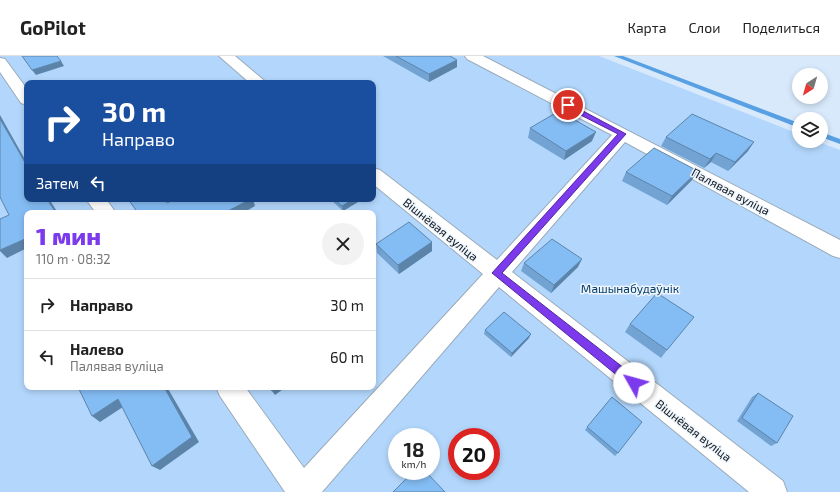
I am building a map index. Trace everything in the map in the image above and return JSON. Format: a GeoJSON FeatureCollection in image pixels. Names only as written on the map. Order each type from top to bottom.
{"type":"FeatureCollection","features":[{"type":"Feature","properties":{"kind":"lane"},"geometry":{"type":"LineString","coordinates":[[226,56],[255,80]]}},
{"type":"Feature","properties":{"kind":"lane","name":"Палявая вуліца"},"geometry":{"type":"LineString","coordinates":[[472,56],[623,134],[840,250]]}},
{"type":"Feature","properties":{"kind":"lane"},"geometry":{"type":"LineString","coordinates":[[0,62],[24,96]]}},
{"type":"Feature","properties":{"kind":"lane"},"geometry":{"type":"LineString","coordinates":[[231,390],[302,492],[496,273],[623,134]]}},
{"type":"Feature","properties":{"kind":"lane","name":"Вішнёвая вуліца"},"geometry":{"type":"LineString","coordinates":[[376,176],[772,492]]}},
{"type":"Feature","properties":{"kind":"green space","name":"Машынабудаўнік"},"geometry":{"type":"Polygon","coordinates":[[[0,56],[599,56],[792,131],[792,148],[828,148],[828,146],[840,150],[840,492],[0,492],[0,56]]]}},
{"type":"Feature","properties":{"kind":"building"},"geometry":{"type":"Polygon","coordinates":[[[22,56],[57,56],[61,61],[32,70],[22,56]]]}},
{"type":"Feature","properties":{"kind":"building"},"geometry":{"type":"Polygon","coordinates":[[[396,56],[450,56],[457,60],[429,74],[396,56]]]}},
{"type":"Feature","properties":{"kind":"building"},"geometry":{"type":"Polygon","coordinates":[[[559,111],[596,132],[566,151],[530,128],[559,111]]]}},
{"type":"Feature","properties":{"kind":"building"},"geometry":{"type":"Polygon","coordinates":[[[692,114],[754,142],[735,162],[716,153],[710,159],[666,137],[692,114]]]}},
{"type":"Feature","properties":{"kind":"building"},"geometry":{"type":"Polygon","coordinates":[[[0,119],[24,161],[24,202],[49,202],[54,210],[24,210],[24,239],[0,250],[0,219],[9,215],[0,197],[0,119]]]}},
{"type":"Feature","properties":{"kind":"building"},"geometry":{"type":"Polygon","coordinates":[[[654,148],[698,171],[672,196],[626,172],[654,148]]]}},
{"type":"Feature","properties":{"kind":"building"},"geometry":{"type":"Polygon","coordinates":[[[130,202],[245,202],[230,210],[136,210],[130,202]]]}},
{"type":"Feature","properties":{"kind":"building"},"geometry":{"type":"Polygon","coordinates":[[[337,202],[349,202],[342,206],[337,202]]]}},
{"type":"Feature","properties":{"kind":"building"},"geometry":{"type":"Polygon","coordinates":[[[409,222],[432,242],[398,265],[376,244],[409,222]]]}},
{"type":"Feature","properties":{"kind":"building"},"geometry":{"type":"Polygon","coordinates":[[[552,239],[582,259],[554,285],[524,263],[552,239]]]}},
{"type":"Feature","properties":{"kind":"building"},"geometry":{"type":"Polygon","coordinates":[[[657,293],[694,317],[667,350],[630,324],[657,293]]]}},
{"type":"Feature","properties":{"kind":"building"},"geometry":{"type":"Polygon","coordinates":[[[504,312],[531,334],[512,353],[485,330],[504,312]]]}},
{"type":"Feature","properties":{"kind":"building"},"geometry":{"type":"Polygon","coordinates":[[[79,390],[166,390],[192,437],[152,466],[118,399],[92,416],[79,390]]]}},
{"type":"Feature","properties":{"kind":"building"},"geometry":{"type":"Polygon","coordinates":[[[758,393],[793,416],[777,443],[742,418],[758,393]]]}},
{"type":"Feature","properties":{"kind":"building"},"geometry":{"type":"Polygon","coordinates":[[[612,397],[642,422],[618,453],[587,427],[612,397]]]}},
{"type":"Feature","properties":{"kind":"building"},"geometry":{"type":"Polygon","coordinates":[[[405,480],[434,480],[445,492],[393,492],[405,480]]]}},
{"type":"Feature","properties":{"kind":"waterway"},"geometry":{"type":"LineString","coordinates":[[617,56],[792,123]]}},
{"type":"Feature","properties":{"kind":"waterway"},"geometry":{"type":"LineString","coordinates":[[828,137],[840,142]]}},
{"type":"Feature","properties":{"kind":"route"},"geometry":{"type":"LineString","coordinates":[[568,105],[623,134],[496,273],[634,383]]}}]}
